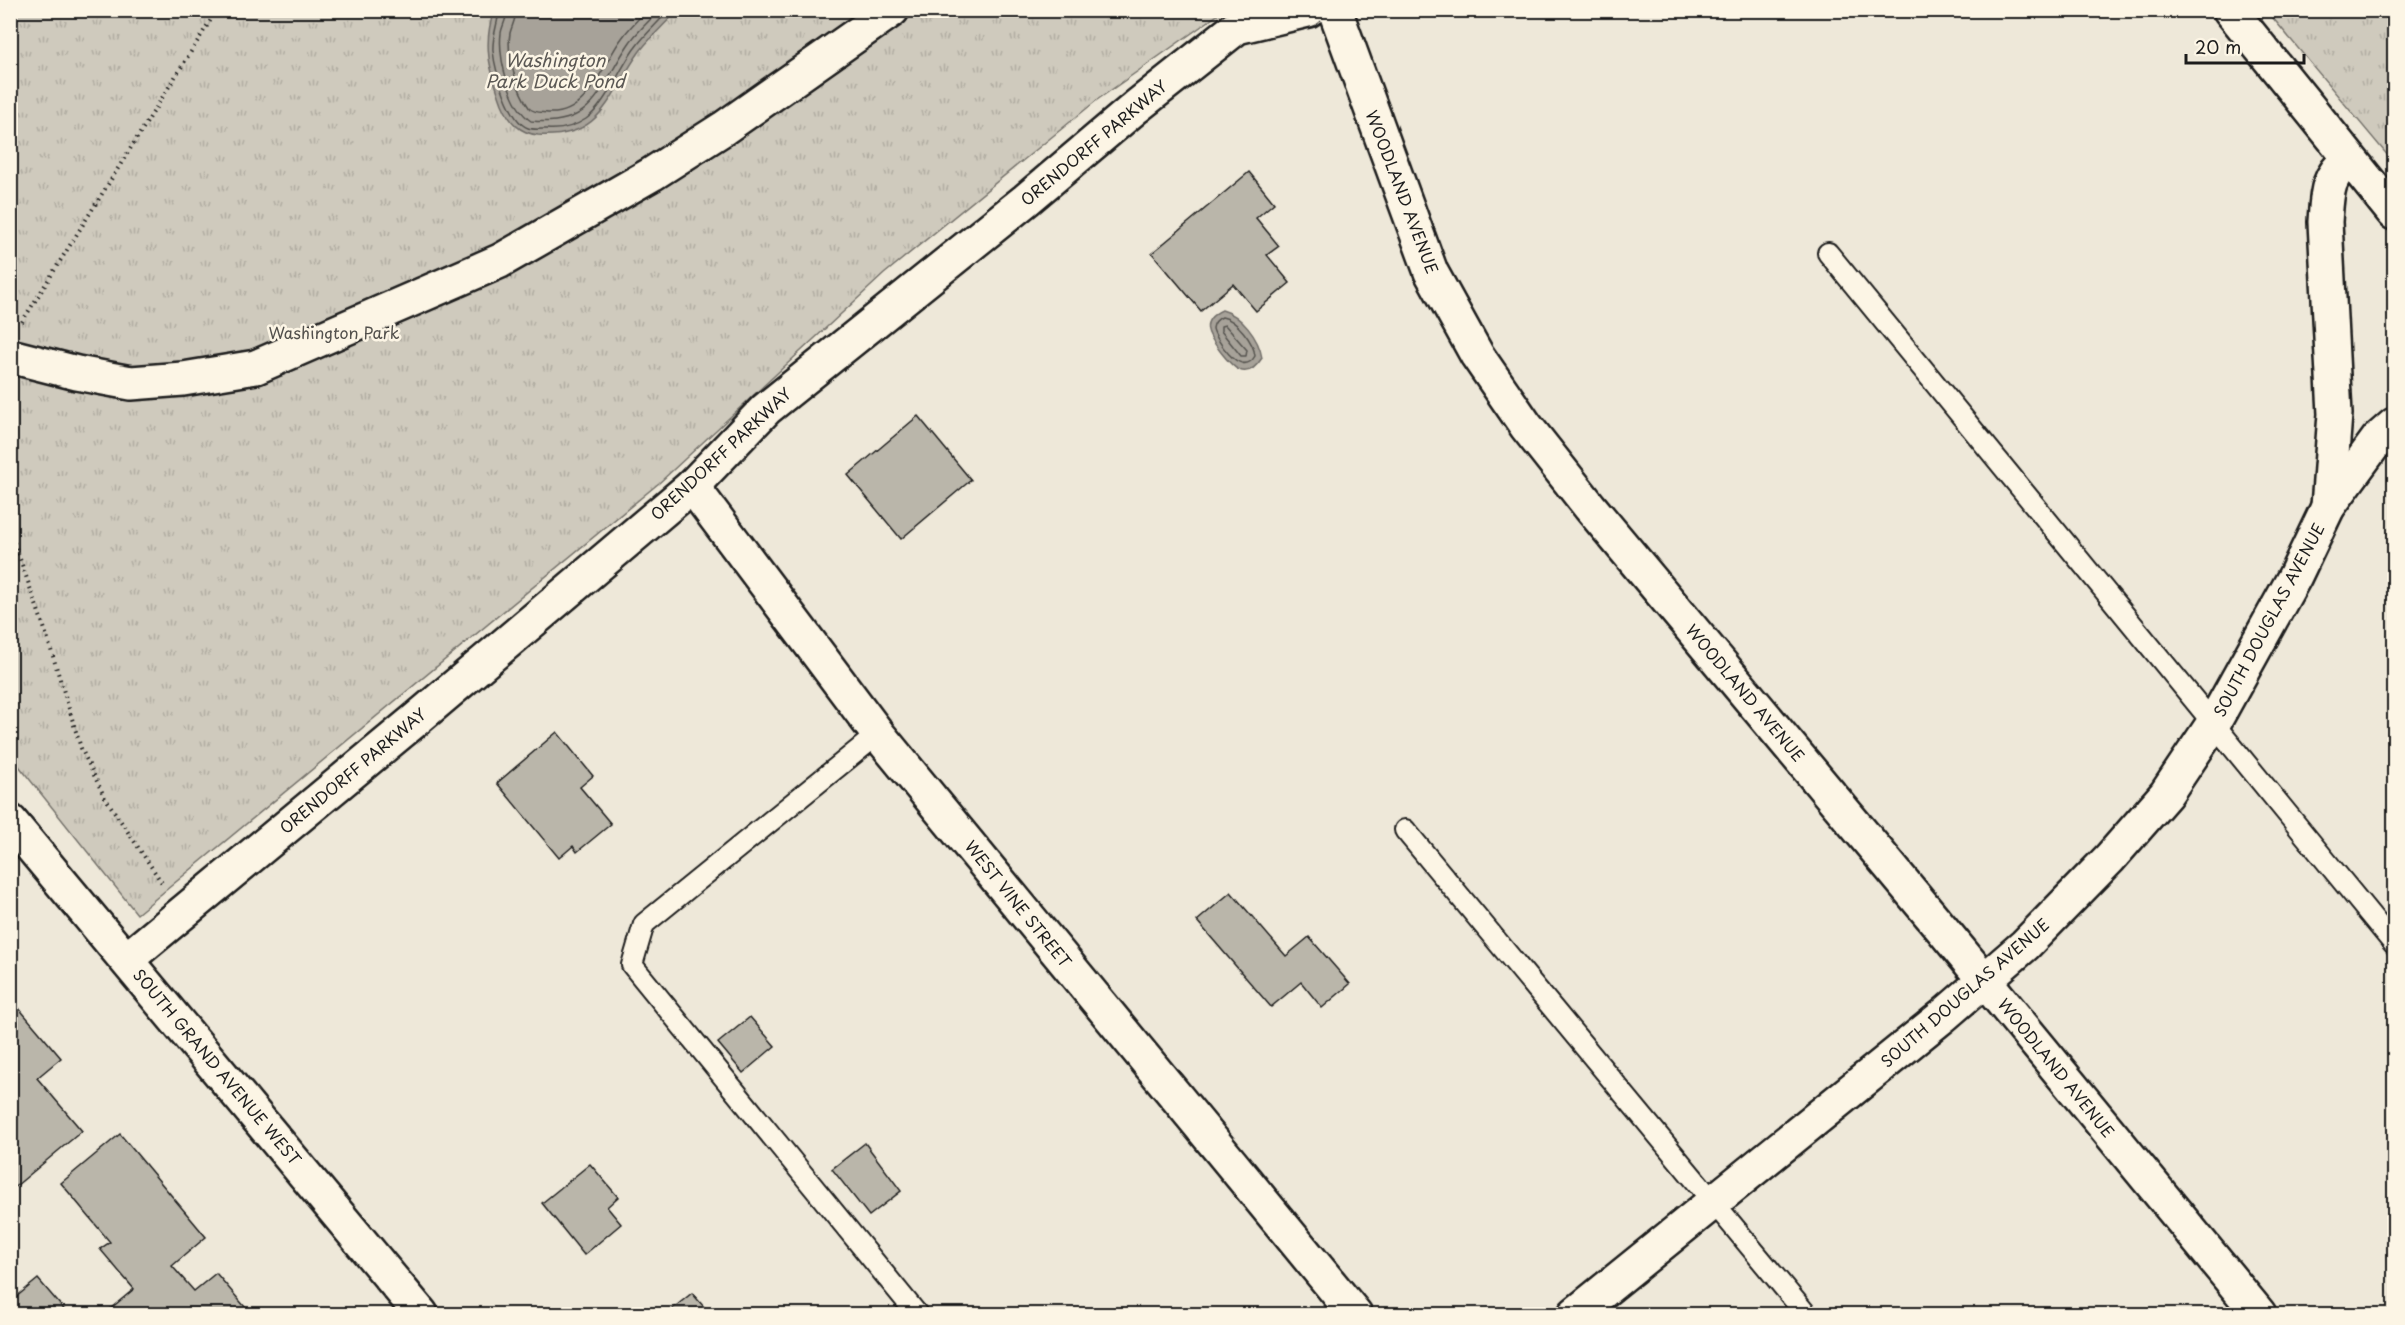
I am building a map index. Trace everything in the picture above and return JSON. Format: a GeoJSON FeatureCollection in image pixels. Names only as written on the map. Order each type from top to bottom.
{"type":"FeatureCollection","features":[{"type":"Feature","properties":{"kind":"street"},"geometry":{"type":"LineString","coordinates":[[14,343],[77,373],[131,382],[183,379],[256,367],[500,261],[651,174],[724,128],[892,10]]}},
{"type":"Feature","properties":{"kind":"street","name":"ORENDORFF PARKWAY"},"geometry":{"type":"LineString","coordinates":[[127,959],[413,722],[692,486],[766,409],[1237,27],[1308,10]]}},
{"type":"Feature","properties":{"kind":"street","name":"WOODLAND AVENUE"},"geometry":{"type":"LineString","coordinates":[[1335,10],[1431,272],[1477,355],[1526,426],[1590,507],[2259,1314]]}},
{"type":"Feature","properties":{"kind":"street"},"geometry":{"type":"LineString","coordinates":[[2230,10],[2394,213]]}},
{"type":"Feature","properties":{"kind":"street","name":"SOUTH DOUGLAS AVENUE"},"geometry":{"type":"LineString","coordinates":[[2328,507],[2335,414],[2325,222],[2327,190],[2335,170],[2349,159]]}},
{"type":"Feature","properties":{"kind":"street","name":"SOUTH DOUGLAS AVENUE"},"geometry":{"type":"LineString","coordinates":[[1575,1314],[1943,1016],[2025,945],[2124,842],[2166,794],[2213,724],[2295,576],[2328,507],[2378,439],[2394,425]]}},
{"type":"Feature","properties":{"kind":"street","name":"WEST VINE STREET"},"geometry":{"type":"LineString","coordinates":[[692,486],[878,734],[1355,1314]]}},
{"type":"Feature","properties":{"kind":"street","name":"SOUTH GRAND AVENUE WEST"},"geometry":{"type":"LineString","coordinates":[[13,829],[127,959],[421,1314]]}},
{"type":"Feature","properties":{"kind":"lane"},"geometry":{"type":"LineString","coordinates":[[1828,253],[2394,944]]}},
{"type":"Feature","properties":{"kind":"lane"},"geometry":{"type":"LineString","coordinates":[[878,734],[644,924],[632,965],[917,1314]]}},
{"type":"Feature","properties":{"kind":"lane"},"geometry":{"type":"LineString","coordinates":[[1404,830],[1806,1314]]}},
{"type":"Feature","properties":{"kind":"path"},"geometry":{"type":"LineString","coordinates":[[14,343],[217,10]]}},
{"type":"Feature","properties":{"kind":"path"},"geometry":{"type":"LineString","coordinates":[[10,531],[44,627],[81,748],[104,796],[164,886]]}},
{"type":"Feature","properties":{"kind":"green space","name":"Washington Park"},"geometry":{"type":"Polygon","coordinates":[[[11,11],[1223,11],[1097,100],[884,274],[659,483],[137,914],[11,756],[11,11]]]}},
{"type":"Feature","properties":{"kind":"green space"},"geometry":{"type":"Polygon","coordinates":[[[2267,11],[2394,11],[2394,163],[2267,11]]]}},
{"type":"Feature","properties":{"kind":"water","name":"Washington Park Duck Pond"},"geometry":{"type":"Polygon","coordinates":[[[494,10],[677,11],[640,51],[611,98],[591,122],[577,130],[560,134],[538,135],[520,129],[508,116],[502,104],[494,80],[488,47],[488,35],[494,10]]]}},
{"type":"Feature","properties":{"kind":"water"},"geometry":{"type":"Polygon","coordinates":[[[1222,310],[1242,322],[1257,343],[1262,358],[1251,370],[1240,370],[1230,363],[1209,333],[1210,319],[1222,310]]]}},
{"type":"Feature","properties":{"kind":"building"},"geometry":{"type":"Polygon","coordinates":[[[1249,172],[1274,203],[1256,218],[1279,246],[1267,255],[1290,283],[1256,311],[1233,284],[1201,311],[1152,253],[1249,172]]]}},
{"type":"Feature","properties":{"kind":"building"},"geometry":{"type":"Polygon","coordinates":[[[918,416],[971,480],[901,539],[848,475],[918,416]]]}},
{"type":"Feature","properties":{"kind":"building"},"geometry":{"type":"Polygon","coordinates":[[[557,732],[593,776],[580,787],[611,824],[577,852],[573,846],[559,858],[497,783],[557,732]]]}},
{"type":"Feature","properties":{"kind":"building"},"geometry":{"type":"Polygon","coordinates":[[[1231,892],[1286,956],[1309,937],[1350,984],[1322,1008],[1301,982],[1271,1007],[1197,921],[1231,892]]]}},
{"type":"Feature","properties":{"kind":"building"},"geometry":{"type":"Polygon","coordinates":[[[12,1000],[61,1058],[37,1078],[82,1131],[10,1191],[12,1000]]]}},
{"type":"Feature","properties":{"kind":"building"},"geometry":{"type":"Polygon","coordinates":[[[750,1017],[775,1046],[743,1073],[718,1043],[750,1017]]]}},
{"type":"Feature","properties":{"kind":"building"},"geometry":{"type":"Polygon","coordinates":[[[120,1134],[206,1237],[172,1266],[194,1291],[216,1273],[251,1314],[104,1314],[134,1289],[100,1249],[110,1242],[61,1183],[120,1134]]]}},
{"type":"Feature","properties":{"kind":"building"},"geometry":{"type":"Polygon","coordinates":[[[865,1143],[901,1191],[869,1216],[832,1169],[865,1143]]]}},
{"type":"Feature","properties":{"kind":"building"},"geometry":{"type":"Polygon","coordinates":[[[590,1164],[618,1197],[607,1207],[621,1224],[584,1255],[542,1203],[590,1164]]]}},
{"type":"Feature","properties":{"kind":"building"},"geometry":{"type":"Polygon","coordinates":[[[38,1279],[68,1314],[10,1314],[10,1302],[38,1279]]]}},
{"type":"Feature","properties":{"kind":"building"},"geometry":{"type":"Polygon","coordinates":[[[692,1293],[710,1314],[666,1314],[692,1293]]]}}]}
